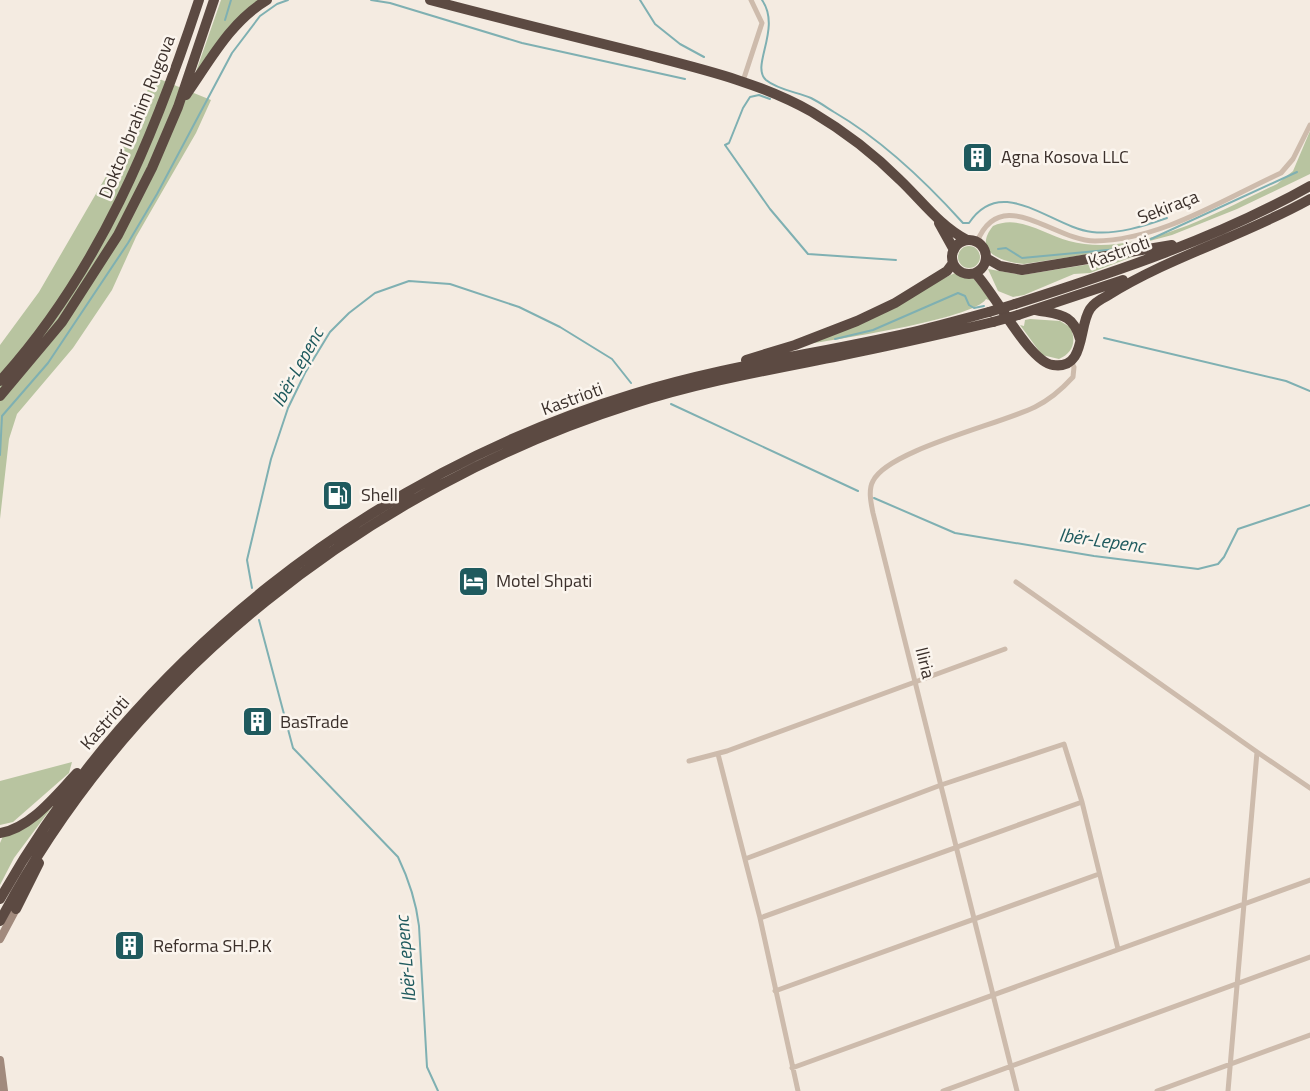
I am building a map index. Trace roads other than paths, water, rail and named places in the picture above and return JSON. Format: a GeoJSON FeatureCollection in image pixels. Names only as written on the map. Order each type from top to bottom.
{"type":"FeatureCollection","features":[{"type":"Feature","properties":{"kind":"highway","name":"Doktor Ibrahim Rugova"},"geometry":{"type":"LineString","coordinates":[[0,381],[56,310],[94,252],[134,176],[174,76],[200,0]]}},
{"type":"Feature","properties":{"kind":"highway","name":"Doktor Ibrahim Rugova"},"geometry":{"type":"LineString","coordinates":[[0,396],[62,322],[118,235],[152,168],[178,107],[214,0]]}},
{"type":"Feature","properties":{"kind":"highway"},"geometry":{"type":"LineString","coordinates":[[178,107],[226,36],[248,13],[267,0]]}},
{"type":"Feature","properties":{"kind":"highway"},"geometry":{"type":"LineString","coordinates":[[430,0],[743,81],[810,111],[885,165],[932,214],[957,235],[984,249],[982,266],[995,298],[1038,359],[1054,366],[1071,360],[1080,347],[1084,322],[1090,309],[1099,300],[1157,268],[1306,201]]}},
{"type":"Feature","properties":{"kind":"highway","name":"Kastrioti"},"geometry":{"type":"LineString","coordinates":[[47,841],[118,746],[200,659],[262,604],[325,556],[425,493],[491,458],[634,403],[743,375],[912,341],[1017,310],[1193,240],[1310,186]]}},
{"type":"Feature","properties":{"kind":"highway"},"geometry":{"type":"LineString","coordinates":[[932,214],[954,250]]}},
{"type":"Feature","properties":{"kind":"highway"},"geometry":{"type":"LineString","coordinates":[[953,263],[960,271],[982,266],[1022,270],[1193,240]]}},
{"type":"Feature","properties":{"kind":"highway"},"geometry":{"type":"LineString","coordinates":[[700,375],[795,345],[895,303],[947,271],[953,263],[957,245],[972,241]]}},
{"type":"Feature","properties":{"kind":"highway","name":"Kastrioti"},"geometry":{"type":"LineString","coordinates":[[1017,310],[1035,310],[1157,268]]}},
{"type":"Feature","properties":{"kind":"highway"},"geometry":{"type":"LineString","coordinates":[[1035,310],[1068,318],[1077,331],[1080,347]]}},
{"type":"Feature","properties":{"kind":"highway","name":"Kastrioti"},"geometry":{"type":"LineString","coordinates":[[0,899],[72,789],[110,741],[175,671],[240,611],[319,549],[375,512],[453,467],[524,434],[606,403],[700,375],[991,317]]}},
{"type":"Feature","properties":{"kind":"highway"},"geometry":{"type":"LineString","coordinates":[[0,833],[18,827],[33,816],[110,741]]}},
{"type":"Feature","properties":{"kind":"highway"},"geometry":{"type":"LineString","coordinates":[[16,909],[38,866],[47,841]]}},
{"type":"Feature","properties":{"kind":"highway"},"geometry":{"type":"LineString","coordinates":[[0,921],[47,841]]}},
{"type":"Feature","properties":{"kind":"main road"},"geometry":{"type":"LineString","coordinates":[[0,939],[16,909]]}},
{"type":"Feature","properties":{"kind":"main road"},"geometry":{"type":"LineString","coordinates":[[0,1060],[4,1091]]}},
{"type":"Feature","properties":{"kind":"street"},"geometry":{"type":"LineString","coordinates":[[743,81],[762,23],[751,0]]}},
{"type":"Feature","properties":{"kind":"street","name":"Sekiraça"},"geometry":{"type":"LineString","coordinates":[[972,241],[992,219],[1012,214],[1073,238],[1094,241],[1149,233],[1281,173],[1293,159],[1310,125]]}},
{"type":"Feature","properties":{"kind":"street","name":"Iliria"},"geometry":{"type":"LineString","coordinates":[[1017,1091],[871,503],[873,480],[896,461],[1036,407],[1073,377],[1071,360]]}},
{"type":"Feature","properties":{"kind":"street"},"geometry":{"type":"LineString","coordinates":[[1016,582],[1310,788]]}},
{"type":"Feature","properties":{"kind":"street"},"geometry":{"type":"LineString","coordinates":[[689,761],[718,754],[1005,649]]}},
{"type":"Feature","properties":{"kind":"street"},"geometry":{"type":"LineString","coordinates":[[745,859],[941,785],[1064,744],[1082,802],[1118,949]]}},
{"type":"Feature","properties":{"kind":"street"},"geometry":{"type":"LineString","coordinates":[[1228,1091],[1257,752]]}},
{"type":"Feature","properties":{"kind":"street"},"geometry":{"type":"LineString","coordinates":[[718,754],[760,918],[797,1091]]}},
{"type":"Feature","properties":{"kind":"street"},"geometry":{"type":"LineString","coordinates":[[760,918],[1082,802]]}},
{"type":"Feature","properties":{"kind":"street"},"geometry":{"type":"LineString","coordinates":[[775,991],[1099,874]]}},
{"type":"Feature","properties":{"kind":"street"},"geometry":{"type":"LineString","coordinates":[[792,1068],[1310,880]]}},
{"type":"Feature","properties":{"kind":"street"},"geometry":{"type":"LineString","coordinates":[[943,1091],[1310,957]]}},
{"type":"Feature","properties":{"kind":"street"},"geometry":{"type":"LineString","coordinates":[[1157,1091],[1310,1035]]}},
{"type":"Feature","properties":{"kind":"waterway"},"geometry":{"type":"LineString","coordinates":[[225,20],[231,0]]}},
{"type":"Feature","properties":{"kind":"waterway"},"geometry":{"type":"LineString","coordinates":[[0,455],[2,416],[48,363],[128,243],[232,53],[260,16],[288,0]]}},
{"type":"Feature","properties":{"kind":"waterway"},"geometry":{"type":"LineString","coordinates":[[371,0],[390,3],[522,43],[685,79]]}},
{"type":"Feature","properties":{"kind":"waterway"},"geometry":{"type":"LineString","coordinates":[[640,0],[655,24],[680,44],[704,57]]}},
{"type":"Feature","properties":{"kind":"waterway"},"geometry":{"type":"LineString","coordinates":[[762,0],[769,23],[761,66],[766,80],[814,100],[869,135],[919,177],[963,223],[969,223],[982,209],[996,203],[1028,207],[1076,228],[1101,233],[1140,227],[1167,218]]}},
{"type":"Feature","properties":{"kind":"waterway"},"geometry":{"type":"LineString","coordinates":[[770,99],[759,95],[750,97],[729,143],[725,145],[770,209],[808,254],[896,260]]}},
{"type":"Feature","properties":{"kind":"waterway"},"geometry":{"type":"LineString","coordinates":[[1151,239],[1297,172]]}},
{"type":"Feature","properties":{"kind":"waterway"},"geometry":{"type":"LineString","coordinates":[[998,249],[1006,248],[1022,258],[1118,249]]}},
{"type":"Feature","properties":{"kind":"waterway","name":"Ibër-Lepenc"},"geometry":{"type":"LineString","coordinates":[[252,588],[247,560],[271,459],[288,408],[330,332],[375,293],[409,281],[450,284],[519,307],[560,327],[612,359],[631,383]]}},
{"type":"Feature","properties":{"kind":"waterway"},"geometry":{"type":"LineString","coordinates":[[835,339],[873,330],[958,293],[965,296],[969,305],[974,308],[984,306]]}},
{"type":"Feature","properties":{"kind":"waterway"},"geometry":{"type":"LineString","coordinates":[[1104,338],[1286,381],[1310,391]]}},
{"type":"Feature","properties":{"kind":"waterway","name":"Ibër-Lepenc"},"geometry":{"type":"LineString","coordinates":[[671,404],[858,491]]}},
{"type":"Feature","properties":{"kind":"waterway","name":"Ibër-Lepenc"},"geometry":{"type":"LineString","coordinates":[[874,498],[955,533],[1094,556],[1198,569],[1218,564],[1238,529],[1310,505]]}},
{"type":"Feature","properties":{"kind":"waterway","name":"Ibër-Lepenc"},"geometry":{"type":"LineString","coordinates":[[259,620],[293,748],[398,857],[409,882],[419,926],[427,1067],[438,1091]]}},
{"type":"Feature","properties":{"kind":"place","name":"Agna Kosova LLC"},"geometry":{"type":"Point","coordinates":[978,157]}},
{"type":"Feature","properties":{"kind":"place","name":"Shell"},"geometry":{"type":"Point","coordinates":[338,495]}},
{"type":"Feature","properties":{"kind":"place","name":"Motel Shpati"},"geometry":{"type":"Point","coordinates":[473,581]}},
{"type":"Feature","properties":{"kind":"place","name":"BasTrade"},"geometry":{"type":"Point","coordinates":[257,722]}},
{"type":"Feature","properties":{"kind":"place","name":"Reforma SH.P.K"},"geometry":{"type":"Point","coordinates":[130,946]}}]}
